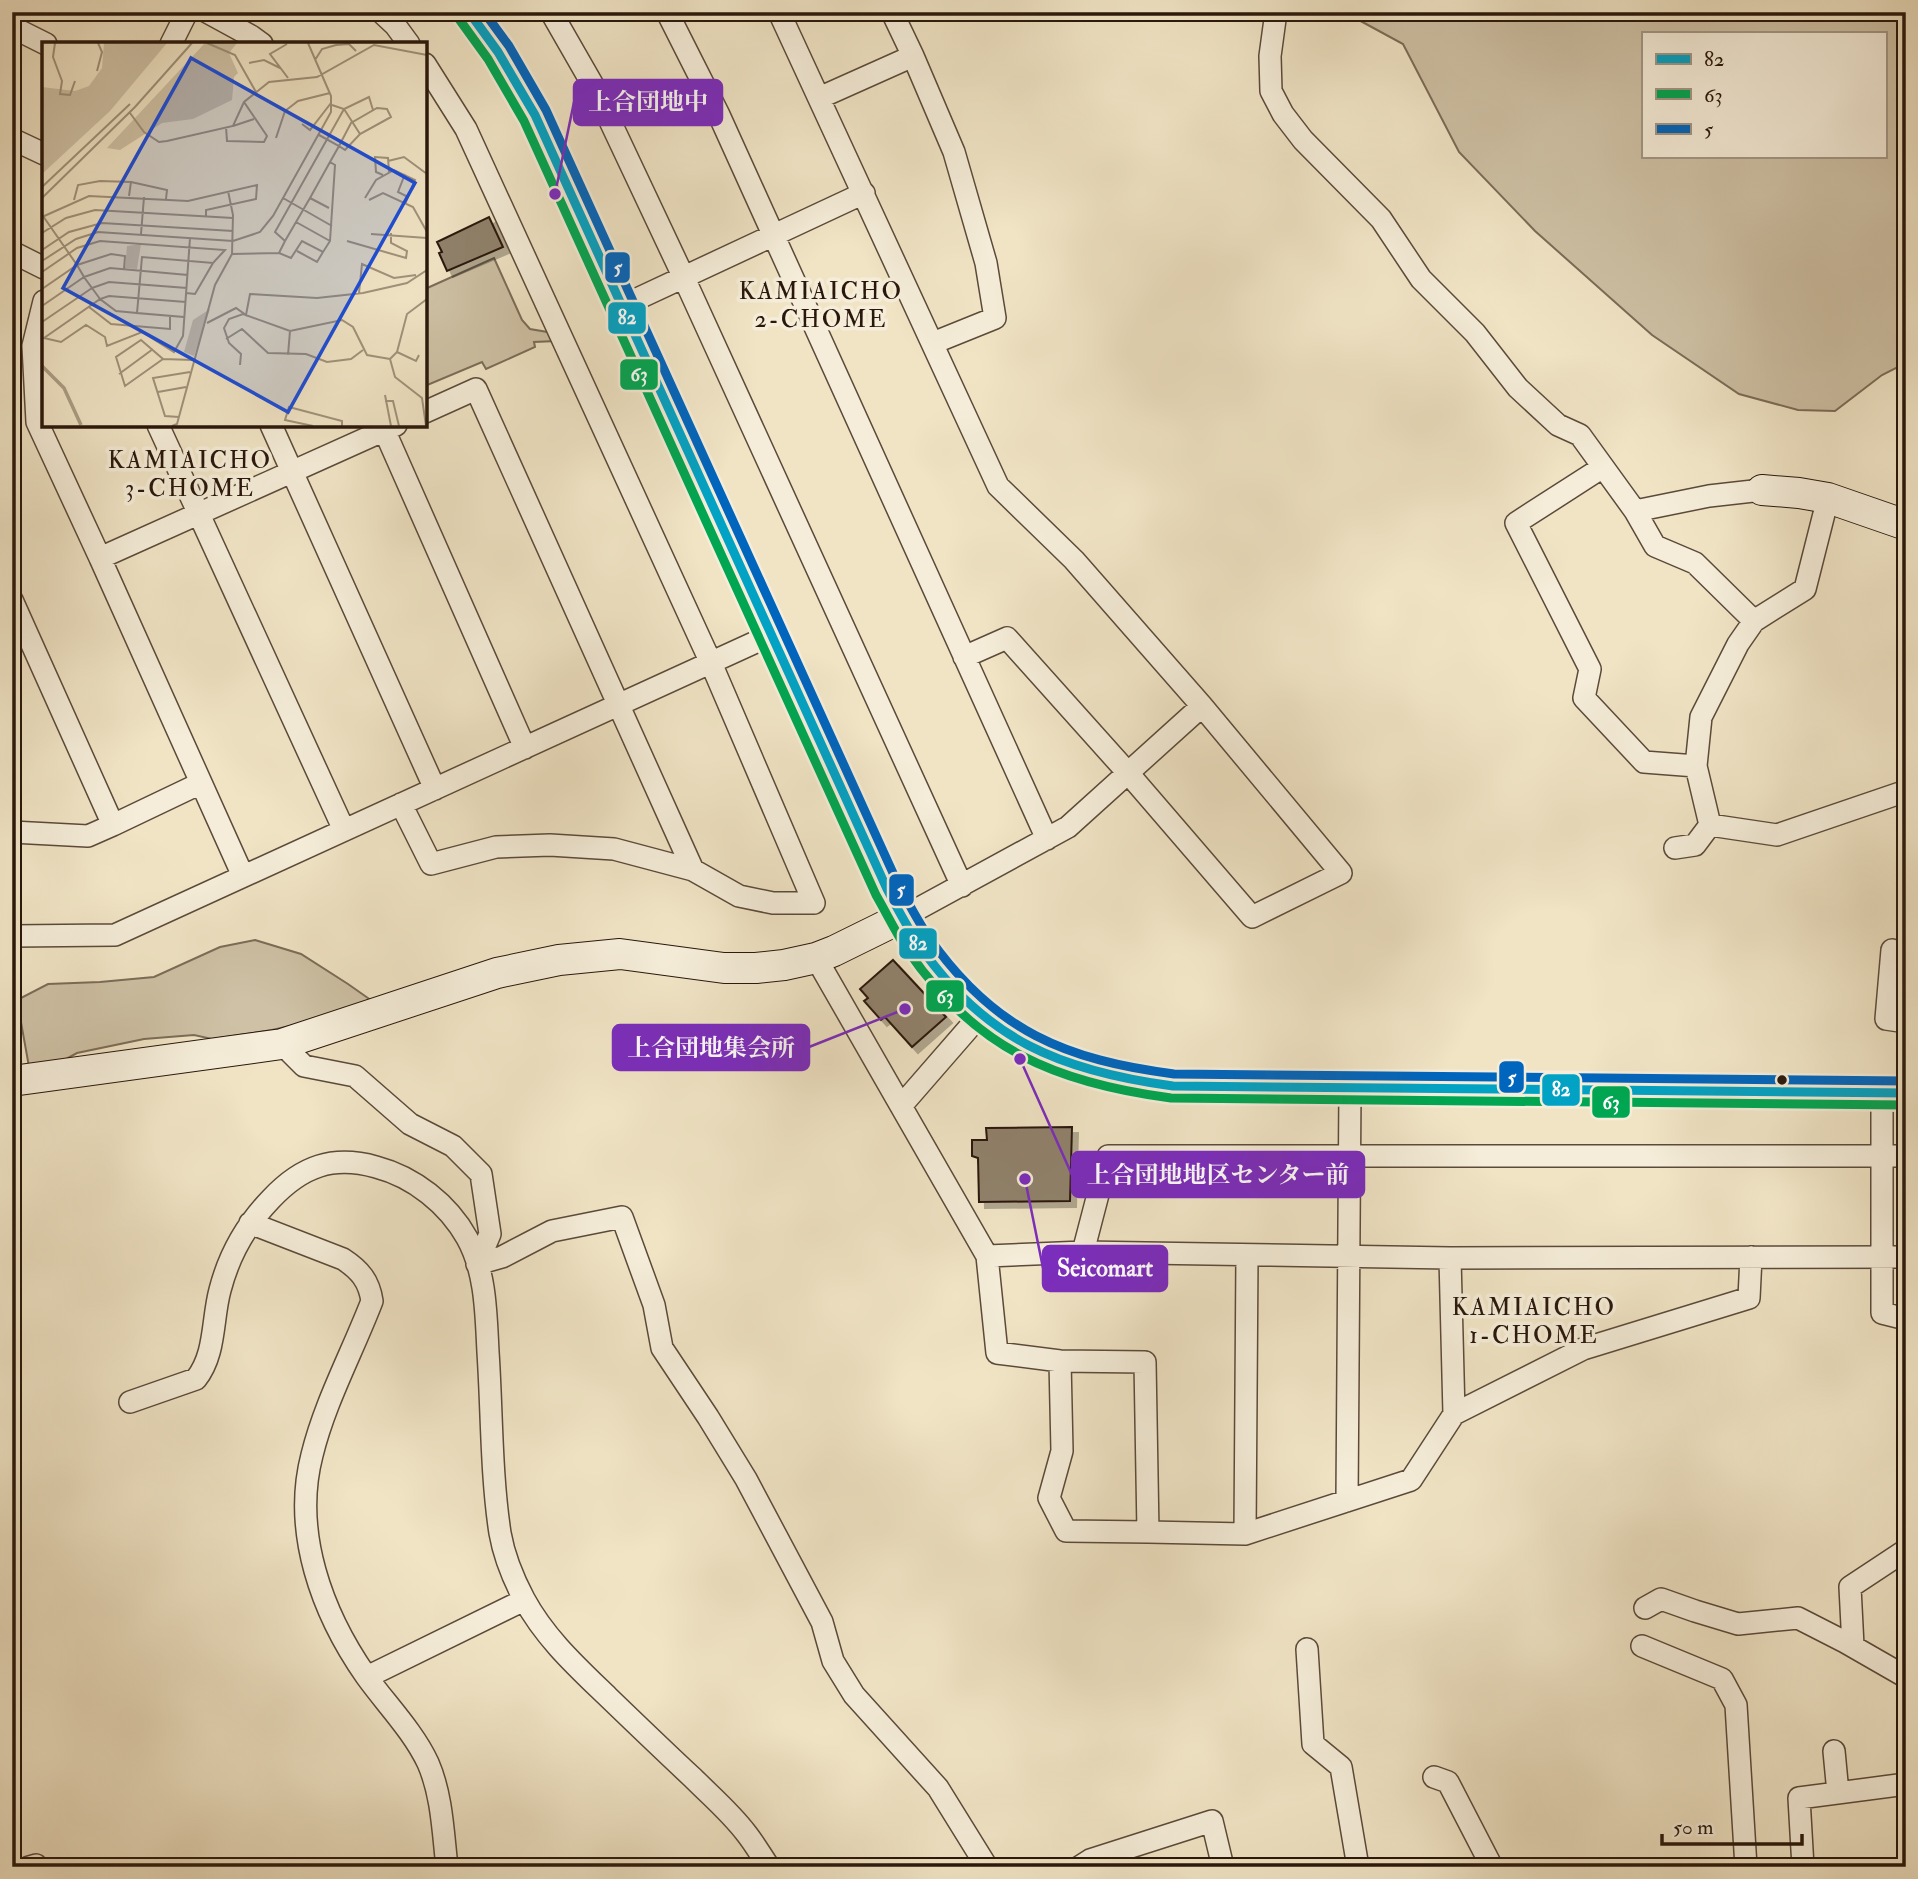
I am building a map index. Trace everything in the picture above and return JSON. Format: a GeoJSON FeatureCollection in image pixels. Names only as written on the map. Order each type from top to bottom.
{"type":"FeatureCollection","features":[{"type":"Feature","properties":{"kind":"street"},"geometry":{"type":"LineString","coordinates":[[172,42],[187,12]]}},
{"type":"Feature","properties":{"kind":"street"},"geometry":{"type":"LineString","coordinates":[[207,12],[259,42]]}},
{"type":"Feature","properties":{"kind":"street"},"geometry":{"type":"LineString","coordinates":[[382,12],[408,42]]}},
{"type":"Feature","properties":{"kind":"street"},"geometry":{"type":"LineString","coordinates":[[469,12],[498,52],[535,115],[871,855],[919,945],[947,981],[981,1014],[1013,1037],[1051,1058],[1096,1072],[1173,1086],[1894,1093],[1882,1156],[1882,1313],[1906,1319]]}},
{"type":"Feature","properties":{"kind":"street"},"geometry":{"type":"LineString","coordinates":[[551,12],[594,87],[684,278],[962,886]]}},
{"type":"Feature","properties":{"kind":"street"},"geometry":{"type":"LineString","coordinates":[[667,12],[719,115],[1047,839]]}},
{"type":"Feature","properties":{"kind":"street"},"geometry":{"type":"LineString","coordinates":[[779,12],[998,486],[1074,560],[1202,706],[1341,873],[1252,916],[1007,638],[964,657]]}},
{"type":"Feature","properties":{"kind":"street"},"geometry":{"type":"LineString","coordinates":[[892,12],[954,152],[986,263],[995,318],[933,343]]}},
{"type":"Feature","properties":{"kind":"street"},"geometry":{"type":"LineString","coordinates":[[1276,12],[1270,57],[1271,91],[1283,114],[1303,140],[1381,219],[1421,279],[1475,332],[1518,388],[1558,425],[1580,435],[1635,511],[1655,546],[1695,563],[1754,621]]}},
{"type":"Feature","properties":{"kind":"street"},"geometry":{"type":"LineString","coordinates":[[12,27],[42,42]]}},
{"type":"Feature","properties":{"kind":"street"},"geometry":{"type":"LineString","coordinates":[[819,98],[913,56]]}},
{"type":"Feature","properties":{"kind":"street"},"geometry":{"type":"LineString","coordinates":[[401,804],[431,864],[496,848],[550,845],[614,849],[693,870],[739,896],[773,903],[814,904],[711,663],[466,129],[427,67]]}},
{"type":"Feature","properties":{"kind":"street"},"geometry":{"type":"LineString","coordinates":[[12,139],[42,153]]}},
{"type":"Feature","properties":{"kind":"street"},"geometry":{"type":"LineString","coordinates":[[622,306],[864,193]]}},
{"type":"Feature","properties":{"kind":"street"},"geometry":{"type":"LineString","coordinates":[[12,252],[42,267]]}},
{"type":"Feature","properties":{"kind":"street"},"geometry":{"type":"LineString","coordinates":[[42,309],[33,346],[37,422],[243,876]]}},
{"type":"Feature","properties":{"kind":"street"},"geometry":{"type":"LineString","coordinates":[[427,411],[476,389],[693,870]]}},
{"type":"Feature","properties":{"kind":"street"},"geometry":{"type":"LineString","coordinates":[[159,427],[344,830]]}},
{"type":"Feature","properties":{"kind":"street"},"geometry":{"type":"LineString","coordinates":[[272,427],[435,789]]}},
{"type":"Feature","properties":{"kind":"street"},"geometry":{"type":"LineString","coordinates":[[100,558],[387,427],[525,748]]}},
{"type":"Feature","properties":{"kind":"street"},"geometry":{"type":"LineString","coordinates":[[1604,467],[1516,523],[1590,669],[1584,698],[1644,762],[1696,766]]}},
{"type":"Feature","properties":{"kind":"street"},"geometry":{"type":"LineString","coordinates":[[1635,511],[1709,496],[1762,490],[1828,498],[1906,525]]}},
{"type":"Feature","properties":{"kind":"street"},"geometry":{"type":"LineString","coordinates":[[1710,825],[1696,766],[1700,717],[1738,644],[1754,621],[1805,589],[1828,498]]}},
{"type":"Feature","properties":{"kind":"street"},"geometry":{"type":"LineString","coordinates":[[12,600],[113,825]]}},
{"type":"Feature","properties":{"kind":"street"},"geometry":{"type":"LineString","coordinates":[[12,936],[115,935],[771,635]]}},
{"type":"Feature","properties":{"kind":"street"},"geometry":{"type":"LineString","coordinates":[[12,1081],[282,1044],[497,973],[559,960],[620,954],[724,968],[756,968],[816,958],[903,917],[1068,827],[1202,706]]}},
{"type":"Feature","properties":{"kind":"street"},"geometry":{"type":"LineString","coordinates":[[12,832],[88,836],[201,783]]}},
{"type":"Feature","properties":{"kind":"street"},"geometry":{"type":"LineString","coordinates":[[1710,825],[1777,835],[1906,791]]}},
{"type":"Feature","properties":{"kind":"street"},"geometry":{"type":"LineString","coordinates":[[1675,848],[1695,845],[1710,825]]}},
{"type":"Feature","properties":{"kind":"street"},"geometry":{"type":"LineString","coordinates":[[1892,950],[1886,1019],[1906,1022]]}},
{"type":"Feature","properties":{"kind":"street"},"geometry":{"type":"LineString","coordinates":[[816,958],[987,1256],[997,1353],[1060,1361],[1145,1362],[1148,1532]]}},
{"type":"Feature","properties":{"kind":"street"},"geometry":{"type":"LineString","coordinates":[[901,1106],[981,1014]]}},
{"type":"Feature","properties":{"kind":"street"},"geometry":{"type":"LineString","coordinates":[[282,1044],[304,1066],[355,1076],[410,1124],[453,1146],[481,1174],[490,1234],[477,1264]]}},
{"type":"Feature","properties":{"kind":"street"},"geometry":{"type":"LineString","coordinates":[[1347,1501],[1350,1089]]}},
{"type":"Feature","properties":{"kind":"street"},"geometry":{"type":"LineString","coordinates":[[1083,1252],[1108,1156],[1906,1156]]}},
{"type":"Feature","properties":{"kind":"street"},"geometry":{"type":"LineString","coordinates":[[130,1402],[196,1379],[203,1371],[213,1336],[220,1290],[233,1253],[250,1223],[292,1179],[311,1168],[334,1162],[357,1162],[384,1169],[429,1193],[450,1214],[467,1239],[477,1264],[485,1298],[501,1535],[509,1565],[524,1600],[546,1633],[573,1664],[718,1803],[745,1832],[769,1867]]}},
{"type":"Feature","properties":{"kind":"street"},"geometry":{"type":"LineString","coordinates":[[477,1264],[502,1257],[552,1231],[622,1217],[654,1305],[662,1348],[746,1479],[822,1622],[833,1661],[854,1695],[938,1788],[987,1867]]}},
{"type":"Feature","properties":{"kind":"street"},"geometry":{"type":"LineString","coordinates":[[250,1223],[343,1259],[364,1276],[369,1287],[372,1301],[329,1404],[312,1456],[307,1494],[307,1539],[330,1615],[343,1640],[413,1738],[436,1782],[447,1867]]}},
{"type":"Feature","properties":{"kind":"street"},"geometry":{"type":"LineString","coordinates":[[987,1256],[1083,1252],[1450,1258],[1906,1257]]}},
{"type":"Feature","properties":{"kind":"street"},"geometry":{"type":"LineString","coordinates":[[1245,1534],[1247,1255]]}},
{"type":"Feature","properties":{"kind":"street"},"geometry":{"type":"LineString","coordinates":[[1060,1361],[1062,1451],[1049,1498],[1066,1531],[1245,1534],[1411,1480],[1454,1415],[1583,1349],[1749,1298],[1751,1257]]}},
{"type":"Feature","properties":{"kind":"street"},"geometry":{"type":"LineString","coordinates":[[1450,1258],[1454,1415]]}},
{"type":"Feature","properties":{"kind":"street"},"geometry":{"type":"LineString","coordinates":[[1853,1646],[1850,1587],[1906,1550]]}},
{"type":"Feature","properties":{"kind":"street"},"geometry":{"type":"LineString","coordinates":[[1645,1608],[1661,1599],[1738,1623],[1798,1618],[1901,1669]]}},
{"type":"Feature","properties":{"kind":"street"},"geometry":{"type":"LineString","coordinates":[[367,1677],[524,1600]]}},
{"type":"Feature","properties":{"kind":"street"},"geometry":{"type":"LineString","coordinates":[[1643,1646],[1722,1679],[1736,1705],[1746,1867]]}},
{"type":"Feature","properties":{"kind":"street"},"geometry":{"type":"LineString","coordinates":[[1307,1649],[1313,1745],[1341,1767],[1358,1867]]}},
{"type":"Feature","properties":{"kind":"street"},"geometry":{"type":"LineString","coordinates":[[1833,1751],[1838,1793]]}},
{"type":"Feature","properties":{"kind":"street"},"geometry":{"type":"LineString","coordinates":[[1434,1777],[1448,1782],[1492,1867]]}},
{"type":"Feature","properties":{"kind":"street"},"geometry":{"type":"LineString","coordinates":[[1803,1867],[1799,1798],[1906,1784]]}},
{"type":"Feature","properties":{"kind":"street"},"geometry":{"type":"LineString","coordinates":[[1079,1867],[1090,1860],[1212,1821],[1223,1867]]}},
{"type":"Feature","properties":{"kind":"street"},"geometry":{"type":"LineString","coordinates":[[29,1867],[36,1867]]}},
{"type":"Feature","properties":{"kind":"shaded area"},"geometry":{"type":"Polygon","coordinates":[[[1344,12],[1906,12],[1906,363],[1882,375],[1835,411],[1798,410],[1739,394],[1652,335],[1535,231],[1459,152],[1403,44],[1344,12]]]}},
{"type":"Feature","properties":{"kind":"shaded area"},"geometry":{"type":"Polygon","coordinates":[[[494,258],[522,320],[530,329],[553,333],[556,341],[534,342],[535,347],[486,369],[482,362],[427,385],[427,288],[494,258]]]}},
{"type":"Feature","properties":{"kind":"shaded area"},"geometry":{"type":"Polygon","coordinates":[[[255,940],[301,954],[385,1010],[212,1039],[194,1035],[144,1039],[77,1053],[31,1078],[17,1000],[48,984],[154,977],[220,947],[255,940]]]}},
{"type":"Feature","properties":{"kind":"building"},"geometry":{"type":"Polygon","coordinates":[[[489,217],[503,247],[447,271],[437,242],[489,217]]]}},
{"type":"Feature","properties":{"kind":"building"},"geometry":{"type":"Polygon","coordinates":[[[893,960],[946,1017],[912,1047],[885,1017],[881,1020],[864,1001],[868,998],[860,989],[893,960]]]}},
{"type":"Feature","properties":{"kind":"building"},"geometry":{"type":"Polygon","coordinates":[[[1072,1127],[1070,1201],[979,1202],[978,1158],[972,1156],[972,1140],[987,1140],[986,1128],[1072,1127]]]}},
{"type":"Feature","properties":{"kind":"transit line","name":"82"},"geometry":{"type":"LineString","coordinates":[[469,12],[498,52],[535,115],[887,889],[919,945],[944,978],[971,1005],[999,1027],[1029,1046],[1061,1060],[1133,1080],[1173,1086],[1906,1093]]}},
{"type":"Feature","properties":{"kind":"transit line","name":"5"},"geometry":{"type":"LineString","coordinates":[[484,12],[509,46],[546,110],[898,884],[926,932],[955,971],[980,997],[1007,1018],[1036,1036],[1066,1049],[1099,1060],[1174,1074],[1906,1081]]}},
{"type":"Feature","properties":{"kind":"transit line","name":"63"},"geometry":{"type":"LineString","coordinates":[[459,19],[488,59],[524,121],[876,895],[908,951],[934,985],[962,1014],[991,1037],[1022,1056],[1091,1083],[1171,1098],[1906,1105]]}},
{"type":"Feature","properties":{"kind":"place","name":"上合団地中"},"geometry":{"type":"Point","coordinates":[555,194]}},
{"type":"Feature","properties":{"kind":"place","name":"上合団地集会所"},"geometry":{"type":"Point","coordinates":[905,1009]}},
{"type":"Feature","properties":{"kind":"place","name":"上合団地地区センター前"},"geometry":{"type":"Point","coordinates":[1020,1059]}},
{"type":"Feature","properties":{"kind":"place","name":"Seicomart"},"geometry":{"type":"Point","coordinates":[1025,1179]}},
{"type":"Feature","properties":{"kind":"district","name":"KAMIAICHO 2-CHOME"},"geometry":{"type":"Point","coordinates":[821,305]}},
{"type":"Feature","properties":{"kind":"district","name":"KAMIAICHO 3-CHOME"},"geometry":{"type":"Point","coordinates":[190,474]}},
{"type":"Feature","properties":{"kind":"district","name":"KAMIAICHO 1-CHOME"},"geometry":{"type":"Point","coordinates":[1534,1321]}}]}
